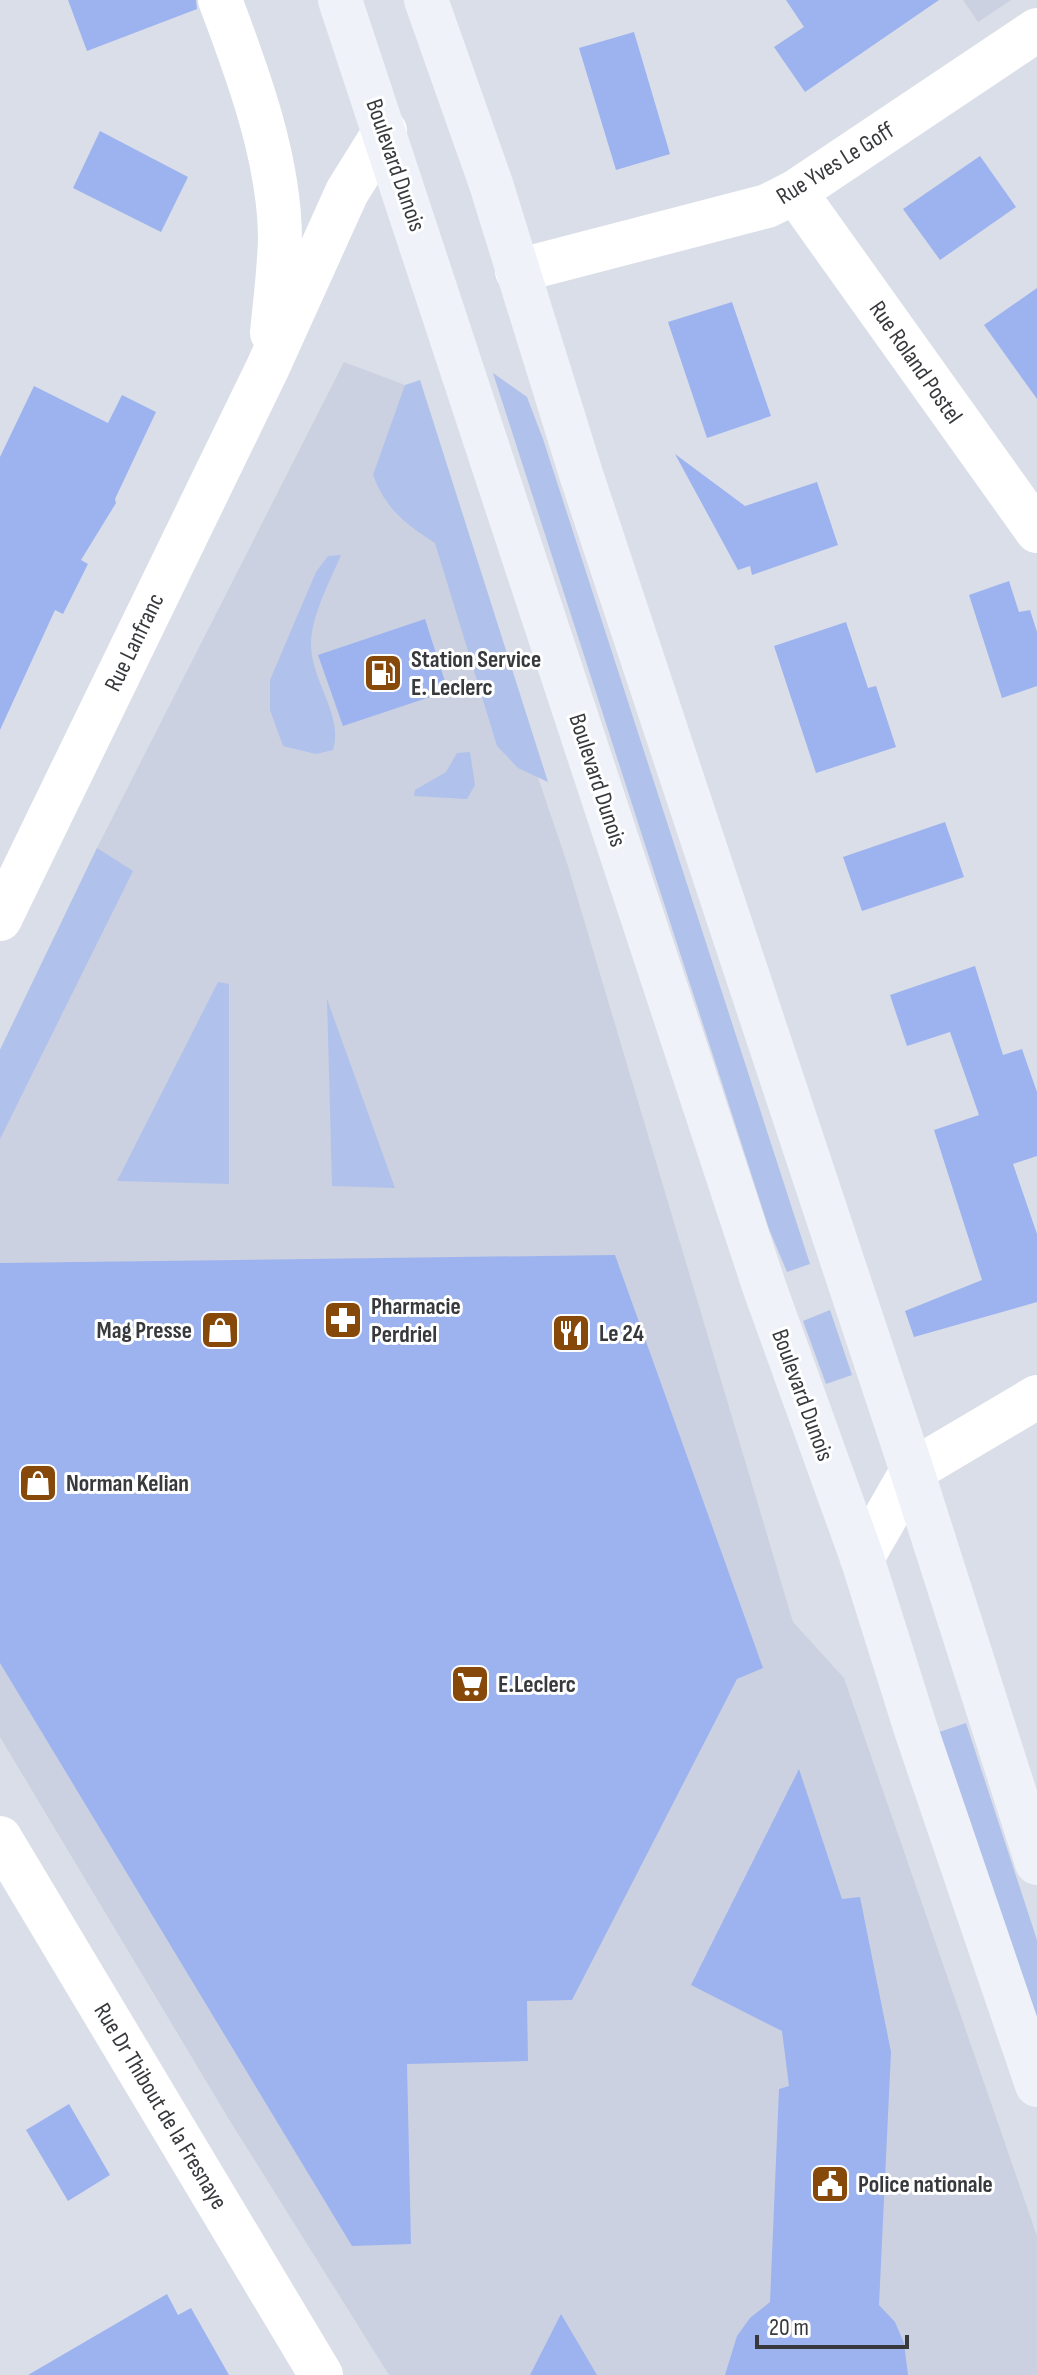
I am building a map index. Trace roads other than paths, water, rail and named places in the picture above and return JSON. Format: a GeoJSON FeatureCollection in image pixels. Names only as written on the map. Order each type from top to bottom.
{"type":"FeatureCollection","features":[{"type":"Feature","properties":{"kind":"main road","name":"Boulevard Dunois"},"geometry":{"type":"LineString","coordinates":[[340,0],[765,1289],[862,1558],[916,1730],[1037,2085]]}},
{"type":"Feature","properties":{"kind":"main road"},"geometry":{"type":"LineString","coordinates":[[426,0],[912,1471],[1037,1863]]}},
{"type":"Feature","properties":{"kind":"street","name":"Rue Lanfranc"},"geometry":{"type":"LineString","coordinates":[[220,0],[266,143],[273,180],[280,238],[268,367]]}},
{"type":"Feature","properties":{"kind":"street","name":"Rue Yves Le Goff"},"geometry":{"type":"LineString","coordinates":[[517,271],[767,206],[795,192],[1037,30]]}},
{"type":"Feature","properties":{"kind":"street","name":"Rue Lanfranc"},"geometry":{"type":"LineString","coordinates":[[0,919],[268,367],[347,192],[385,131]]}},
{"type":"Feature","properties":{"kind":"street","name":"Rue Roland Postel"},"geometry":{"type":"LineString","coordinates":[[795,192],[1037,531]]}},
{"type":"Feature","properties":{"kind":"street"},"geometry":{"type":"LineString","coordinates":[[862,1558],[912,1471],[1037,1397]]}},
{"type":"Feature","properties":{"kind":"street","name":"Rue Dr Thibout de la Fresnaye"},"geometry":{"type":"LineString","coordinates":[[0,1838],[321,2375]]}},
{"type":"Feature","properties":{"kind":"place","name":"Station Service E. Leclerc"},"geometry":{"type":"Point","coordinates":[383,673]}},
{"type":"Feature","properties":{"kind":"place","name":"Pharmacie Perdriel"},"geometry":{"type":"Point","coordinates":[343,1320]}},
{"type":"Feature","properties":{"kind":"place","name":"Mag Presse"},"geometry":{"type":"Point","coordinates":[220,1330]}},
{"type":"Feature","properties":{"kind":"place","name":"Le 24"},"geometry":{"type":"Point","coordinates":[571,1333]}},
{"type":"Feature","properties":{"kind":"place","name":"Norman Kelian"},"geometry":{"type":"Point","coordinates":[38,1483]}},
{"type":"Feature","properties":{"kind":"place","name":"E.Leclerc"},"geometry":{"type":"Point","coordinates":[470,1684]}},
{"type":"Feature","properties":{"kind":"place","name":"Police nationale"},"geometry":{"type":"Point","coordinates":[830,2184]}}]}
